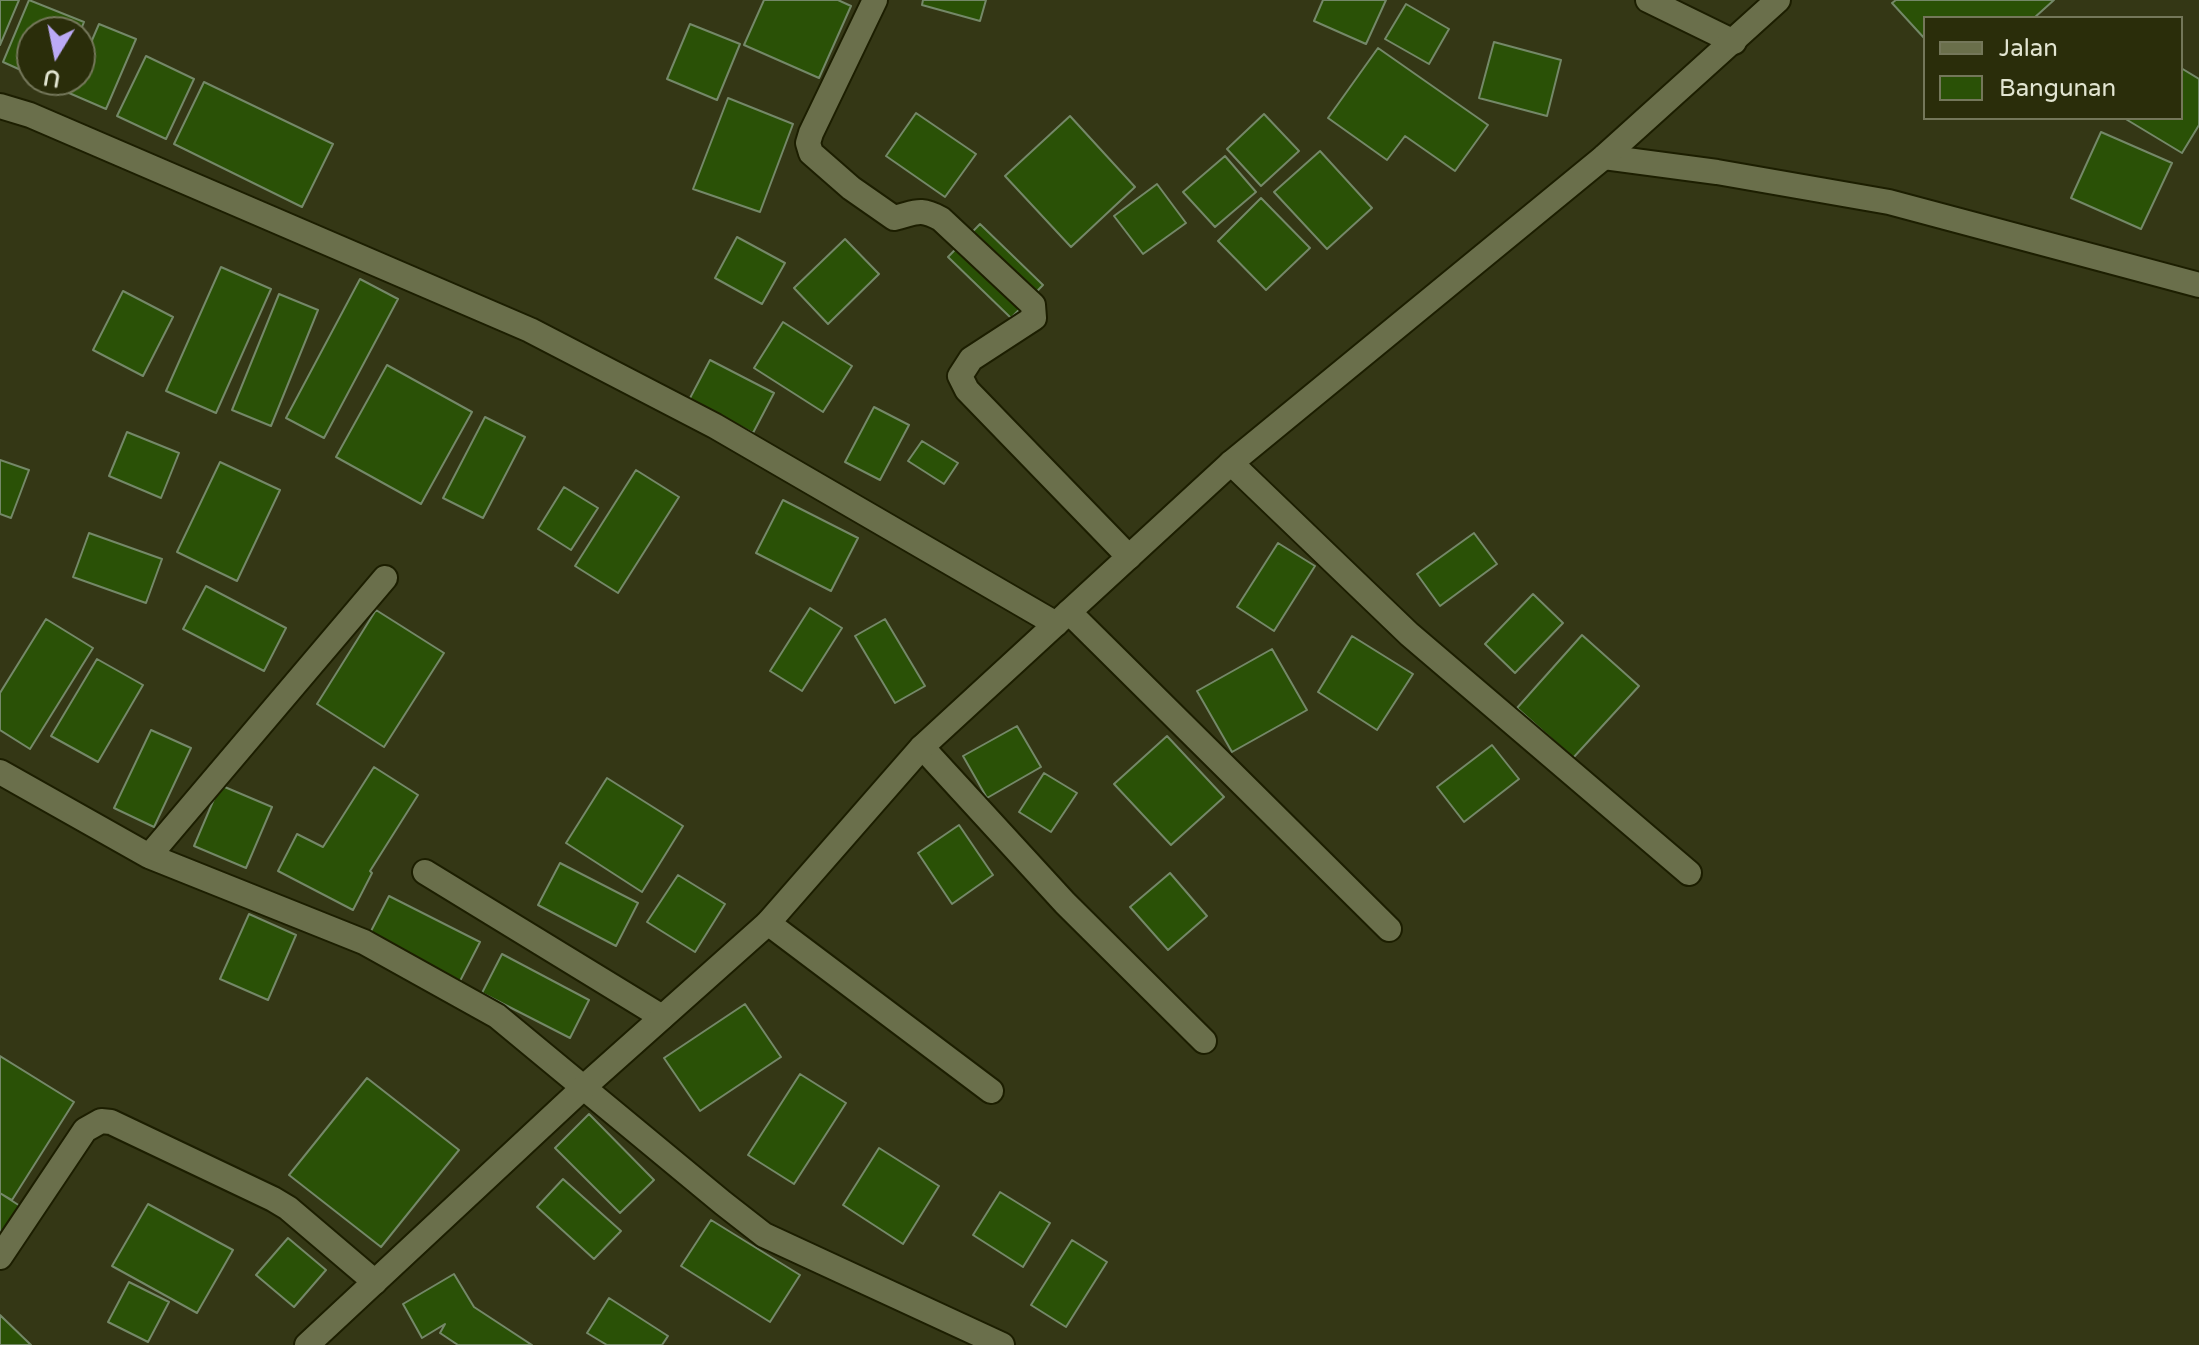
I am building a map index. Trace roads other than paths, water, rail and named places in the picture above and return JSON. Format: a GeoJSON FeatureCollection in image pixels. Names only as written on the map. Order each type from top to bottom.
{"type":"FeatureCollection","features":[{"type":"Feature","properties":{"kind":"street"},"geometry":{"type":"LineString","coordinates":[[875,0],[811,133],[808,143],[811,153],[851,188],[894,218],[918,210],[941,219],[1033,305],[1034,318],[971,359],[960,376],[967,390],[1129,557]]}},
{"type":"Feature","properties":{"kind":"street"},"geometry":{"type":"LineString","coordinates":[[1648,0],[1734,42]]}},
{"type":"Feature","properties":{"kind":"street"},"geometry":{"type":"LineString","coordinates":[[307,1345],[584,1087],[768,923],[922,747],[1231,463],[1604,157],[1778,0]]}},
{"type":"Feature","properties":{"kind":"street"},"geometry":{"type":"LineString","coordinates":[[0,106],[30,115],[530,330],[715,426],[1062,618],[1389,929]]}},
{"type":"Feature","properties":{"kind":"street"},"geometry":{"type":"LineString","coordinates":[[1604,157],[1717,172],[1889,202],[2199,285]]}},
{"type":"Feature","properties":{"kind":"street"},"geometry":{"type":"LineString","coordinates":[[1231,463],[1409,634],[1689,873]]}},
{"type":"Feature","properties":{"kind":"street"},"geometry":{"type":"LineString","coordinates":[[149,856],[385,578]]}},
{"type":"Feature","properties":{"kind":"street"},"geometry":{"type":"LineString","coordinates":[[922,747],[1065,903],[1204,1041]]}},
{"type":"Feature","properties":{"kind":"street"},"geometry":{"type":"LineString","coordinates":[[0,772],[149,856],[364,942],[497,1016],[764,1235],[1002,1345]]}},
{"type":"Feature","properties":{"kind":"street"},"geometry":{"type":"LineString","coordinates":[[425,872],[662,1017]]}},
{"type":"Feature","properties":{"kind":"street"},"geometry":{"type":"LineString","coordinates":[[768,923],[991,1091]]}},
{"type":"Feature","properties":{"kind":"street"},"geometry":{"type":"LineString","coordinates":[[0,1257],[85,1130],[101,1121],[121,1125],[273,1199],[288,1208],[375,1282]]}}]}
